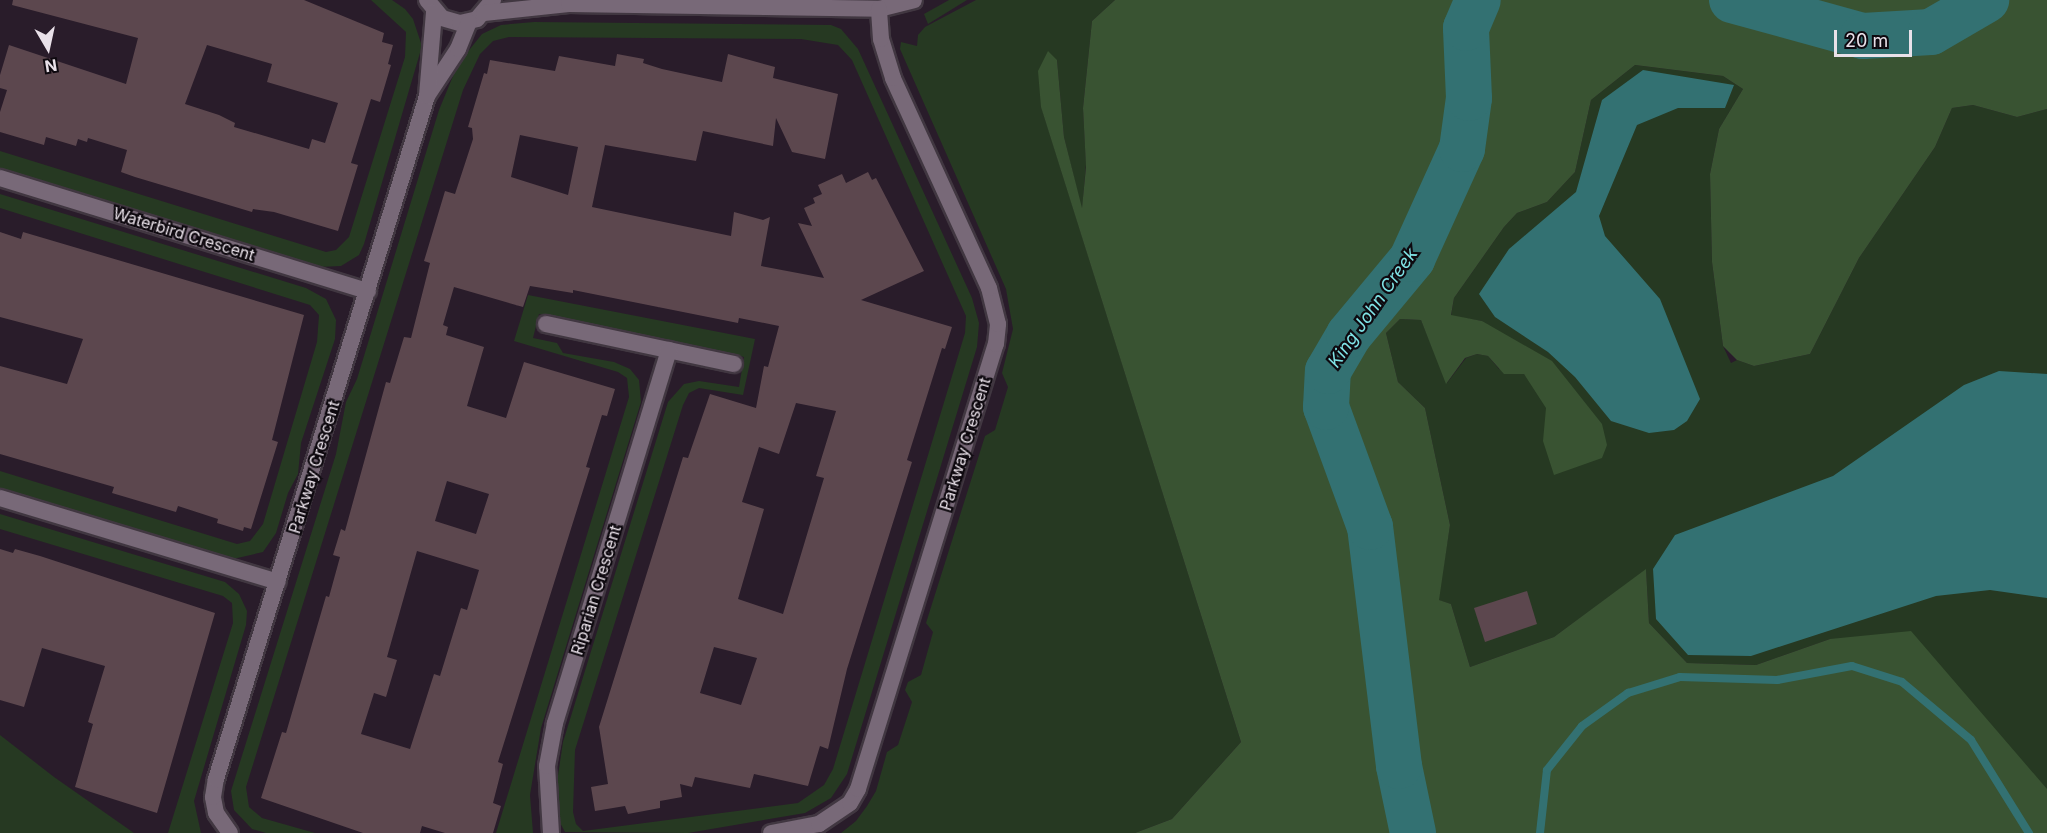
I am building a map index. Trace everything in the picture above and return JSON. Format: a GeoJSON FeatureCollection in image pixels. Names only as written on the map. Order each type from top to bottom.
{"type":"FeatureCollection","features":[{"type":"Feature","properties":{"kind":"street"},"geometry":{"type":"LineString","coordinates":[[431,6],[450,21],[469,22],[488,7],[564,2],[879,9],[914,0]]}},
{"type":"Feature","properties":{"kind":"street","name":"Parkway Crescent"},"geometry":{"type":"LineString","coordinates":[[230,833],[216,813],[213,797],[427,96],[431,6]]}},
{"type":"Feature","properties":{"kind":"street","name":"Parkway Crescent"},"geometry":{"type":"LineString","coordinates":[[771,833],[819,824],[850,803],[858,789],[996,344],[996,316],[988,288],[893,78],[881,39],[879,9]]}},
{"type":"Feature","properties":{"kind":"street","name":"Parkway Crescent"},"geometry":{"type":"LineString","coordinates":[[427,96],[458,49],[469,22]]}},
{"type":"Feature","properties":{"kind":"street","name":"Waterbird Crescent"},"geometry":{"type":"LineString","coordinates":[[0,178],[368,291]]}},
{"type":"Feature","properties":{"kind":"street"},"geometry":{"type":"LineString","coordinates":[[546,324],[734,364]]}},
{"type":"Feature","properties":{"kind":"street","name":"Riparian Crescent"},"geometry":{"type":"LineString","coordinates":[[551,833],[547,766],[555,723],[669,350]]}},
{"type":"Feature","properties":{"kind":"street"},"geometry":{"type":"LineString","coordinates":[[0,498],[278,582]]}},
{"type":"Feature","properties":{"kind":"shaded area"},"geometry":{"type":"Polygon","coordinates":[[[371,0],[392,0],[405,9],[413,19],[422,46],[364,244],[359,255],[341,266],[318,267],[0,169],[0,151],[326,252],[336,250],[349,237],[405,57],[406,32],[371,0]]]}},
{"type":"Feature","properties":{"kind":"shaded area"},"geometry":{"type":"Polygon","coordinates":[[[949,0],[967,0],[928,24],[924,14],[949,0]]]}},
{"type":"Feature","properties":{"kind":"shaded area"},"geometry":{"type":"Polygon","coordinates":[[[976,0],[1115,0],[1092,21],[1083,108],[1086,164],[1082,211],[1064,137],[1057,60],[1042,109],[1241,742],[1172,819],[1135,833],[841,833],[856,821],[867,806],[876,791],[887,752],[898,745],[912,702],[905,690],[908,682],[921,675],[933,632],[926,623],[985,436],[995,430],[1008,387],[1002,373],[1013,329],[1006,289],[900,49],[901,42],[917,46],[918,35],[925,27],[976,0]]]}},
{"type":"Feature","properties":{"kind":"shaded area"},"geometry":{"type":"Polygon","coordinates":[[[1115,0],[2047,0],[2047,109],[2017,117],[1973,105],[1952,108],[1935,147],[1859,258],[1810,354],[1754,366],[1737,360],[1723,346],[1712,262],[1710,174],[1719,129],[1743,89],[1723,76],[1635,65],[1591,100],[1575,172],[1547,202],[1517,213],[1504,227],[1454,298],[1451,315],[1482,321],[1552,361],[1602,424],[1607,445],[1602,458],[1554,475],[1543,441],[1546,408],[1524,374],[1504,374],[1488,356],[1477,354],[1465,358],[1446,384],[1421,320],[1400,319],[1386,333],[1398,382],[1425,408],[1450,525],[1439,600],[1451,604],[1470,667],[1554,637],[1646,569],[1649,623],[1687,663],[1756,665],[1830,639],[1911,631],[2047,789],[2047,833],[1135,833],[1172,819],[1241,742],[1041,107],[1038,71],[1048,51],[1057,60],[1064,137],[1082,208],[1086,167],[1083,108],[1092,21],[1115,0]]]}},
{"type":"Feature","properties":{"kind":"shaded area"},"geometry":{"type":"Polygon","coordinates":[[[534,22],[831,25],[841,29],[858,49],[972,298],[979,323],[977,347],[847,774],[831,798],[805,813],[688,833],[565,832],[559,821],[557,782],[563,742],[668,402],[684,384],[699,381],[739,387],[744,357],[539,314],[533,338],[557,343],[563,353],[614,362],[630,369],[639,380],[641,402],[541,728],[530,795],[533,833],[496,833],[629,397],[627,378],[618,372],[514,341],[528,295],[755,339],[743,395],[699,388],[689,393],[683,405],[575,750],[573,812],[576,824],[583,831],[798,803],[824,785],[833,769],[965,333],[966,316],[852,60],[838,45],[801,39],[509,37],[493,41],[480,54],[463,90],[246,787],[249,807],[262,818],[315,833],[266,833],[252,829],[234,810],[231,791],[336,454],[346,402],[357,379],[439,110],[458,64],[482,34],[501,25],[534,22]]]}},
{"type":"Feature","properties":{"kind":"shaded area"},"geometry":{"type":"Polygon","coordinates":[[[1635,65],[1723,76],[1743,89],[1719,129],[1710,174],[1712,262],[1723,346],[1731,363],[1737,360],[1754,366],[1810,354],[1859,258],[1935,147],[1952,108],[1973,105],[2017,117],[2047,109],[2047,792],[1830,639],[1756,665],[1687,663],[1649,623],[1646,570],[1554,637],[1470,667],[1451,604],[1438,600],[1450,525],[1425,408],[1398,382],[1386,333],[1400,319],[1421,320],[1447,383],[1466,358],[1477,354],[1488,356],[1499,369],[1524,374],[1602,458],[1482,321],[1451,316],[1454,298],[1504,227],[1517,213],[1547,202],[1575,172],[1591,100],[1635,65]]]}},
{"type":"Feature","properties":{"kind":"shaded area"},"geometry":{"type":"Polygon","coordinates":[[[1643,70],[1734,85],[1725,108],[1678,108],[1637,125],[1599,216],[1605,236],[1660,299],[1700,399],[1687,421],[1674,430],[1649,433],[1611,421],[1575,377],[1548,352],[1495,317],[1479,294],[1509,249],[1576,192],[1602,100],[1643,70]]]}},
{"type":"Feature","properties":{"kind":"shaded area"},"geometry":{"type":"Polygon","coordinates":[[[0,194],[306,288],[326,299],[336,320],[335,339],[301,443],[298,474],[288,493],[276,533],[263,552],[233,559],[0,488],[0,471],[237,544],[250,541],[263,524],[317,342],[319,315],[310,305],[0,208],[0,194]]]}},
{"type":"Feature","properties":{"kind":"shaded area"},"geometry":{"type":"Polygon","coordinates":[[[1999,371],[2047,374],[2047,598],[1990,590],[1936,596],[1751,656],[1688,655],[1656,619],[1653,569],[1675,535],[1833,476],[1964,385],[1999,371]]]}},
{"type":"Feature","properties":{"kind":"shaded area"},"geometry":{"type":"Polygon","coordinates":[[[0,514],[225,582],[239,594],[247,611],[246,625],[194,801],[201,833],[168,833],[233,623],[232,603],[223,596],[0,529],[0,514]]]}},
{"type":"Feature","properties":{"kind":"shaded area"},"geometry":{"type":"Polygon","coordinates":[[[0,735],[54,777],[134,833],[0,833],[0,735]]]}},
{"type":"Feature","properties":{"kind":"building"},"geometry":{"type":"Polygon","coordinates":[[[13,0],[304,0],[384,33],[382,42],[393,45],[388,64],[391,65],[380,102],[371,99],[351,163],[358,165],[338,231],[274,212],[253,209],[252,212],[121,172],[127,150],[88,138],[87,142],[78,139],[76,146],[46,137],[44,145],[0,132],[0,112],[7,90],[0,88],[0,75],[9,45],[126,84],[138,38],[12,5],[13,0]],[[207,45],[185,104],[219,115],[235,123],[234,127],[309,149],[312,139],[325,143],[338,103],[267,82],[272,64],[207,45]]]}},
{"type":"Feature","properties":{"kind":"building"},"geometry":{"type":"Polygon","coordinates":[[[617,54],[644,59],[643,63],[662,69],[722,82],[728,54],[775,67],[773,78],[838,94],[825,159],[792,152],[776,118],[773,146],[703,131],[696,161],[605,145],[592,207],[731,236],[734,212],[763,220],[770,217],[761,266],[824,278],[798,223],[812,226],[804,208],[815,203],[813,198],[822,194],[818,185],[842,174],[846,183],[868,172],[872,180],[876,178],[924,271],[861,300],[952,327],[945,349],[942,348],[907,460],[912,462],[847,669],[828,749],[820,746],[808,786],[754,774],[750,788],[695,777],[692,787],[680,784],[682,797],[660,801],[660,808],[628,814],[625,806],[595,811],[591,787],[608,784],[599,727],[683,457],[688,458],[710,394],[756,408],[764,366],[768,367],[779,326],[739,318],[738,323],[573,290],[573,293],[530,286],[523,307],[454,287],[443,325],[448,327],[446,335],[484,347],[467,406],[506,418],[524,362],[615,389],[607,416],[602,415],[586,467],[590,468],[498,762],[503,764],[493,803],[501,806],[493,833],[445,833],[422,826],[420,833],[363,833],[261,798],[282,732],[286,733],[326,596],[329,597],[340,557],[333,555],[341,529],[345,531],[386,382],[390,383],[404,337],[411,338],[430,263],[424,261],[445,191],[455,194],[473,139],[472,128],[468,127],[490,60],[555,71],[559,56],[615,66],[617,54]],[[520,135],[511,177],[568,195],[578,147],[520,135]],[[796,403],[779,454],[759,447],[742,502],[764,509],[738,599],[783,614],[824,478],[816,476],[836,411],[796,403]],[[447,481],[435,521],[476,534],[489,494],[447,481]],[[417,551],[387,657],[397,660],[386,697],[374,693],[361,734],[410,749],[434,674],[440,676],[461,608],[467,610],[479,570],[417,551]],[[714,647],[700,693],[741,705],[757,658],[714,647]]]}},
{"type":"Feature","properties":{"kind":"building"},"geometry":{"type":"Polygon","coordinates":[[[0,232],[21,239],[23,232],[304,315],[272,440],[278,442],[251,529],[244,527],[243,531],[217,523],[218,519],[178,506],[176,512],[112,493],[114,487],[0,454],[0,366],[67,384],[83,339],[0,317],[0,232]]]}},
{"type":"Feature","properties":{"kind":"building"},"geometry":{"type":"Polygon","coordinates":[[[0,549],[13,553],[15,549],[40,556],[215,613],[157,813],[75,787],[93,724],[88,722],[105,666],[42,648],[24,707],[0,700],[0,549]]]}},
{"type":"Feature","properties":{"kind":"building"},"geometry":{"type":"Polygon","coordinates":[[[1527,591],[1537,624],[1485,642],[1474,608],[1527,591]]]}},
{"type":"Feature","properties":{"kind":"waterway","name":"King John Creek"},"geometry":{"type":"LineString","coordinates":[[1413,833],[1399,766],[1370,527],[1326,407],[1328,371],[1349,335],[1412,259],[1462,149],[1469,98],[1466,28],[1478,0]]}},
{"type":"Feature","properties":{"kind":"waterway","name":"King John Creek"},"geometry":{"type":"LineString","coordinates":[[1732,0],[1863,36],[1931,32],[1986,0]]}},
{"type":"Feature","properties":{"kind":"waterway"},"geometry":{"type":"LineString","coordinates":[[1540,833],[1547,770],[1582,726],[1628,693],[1680,677],[1777,680],[1852,666],[1902,682],[1971,740],[2029,833]]}}]}
